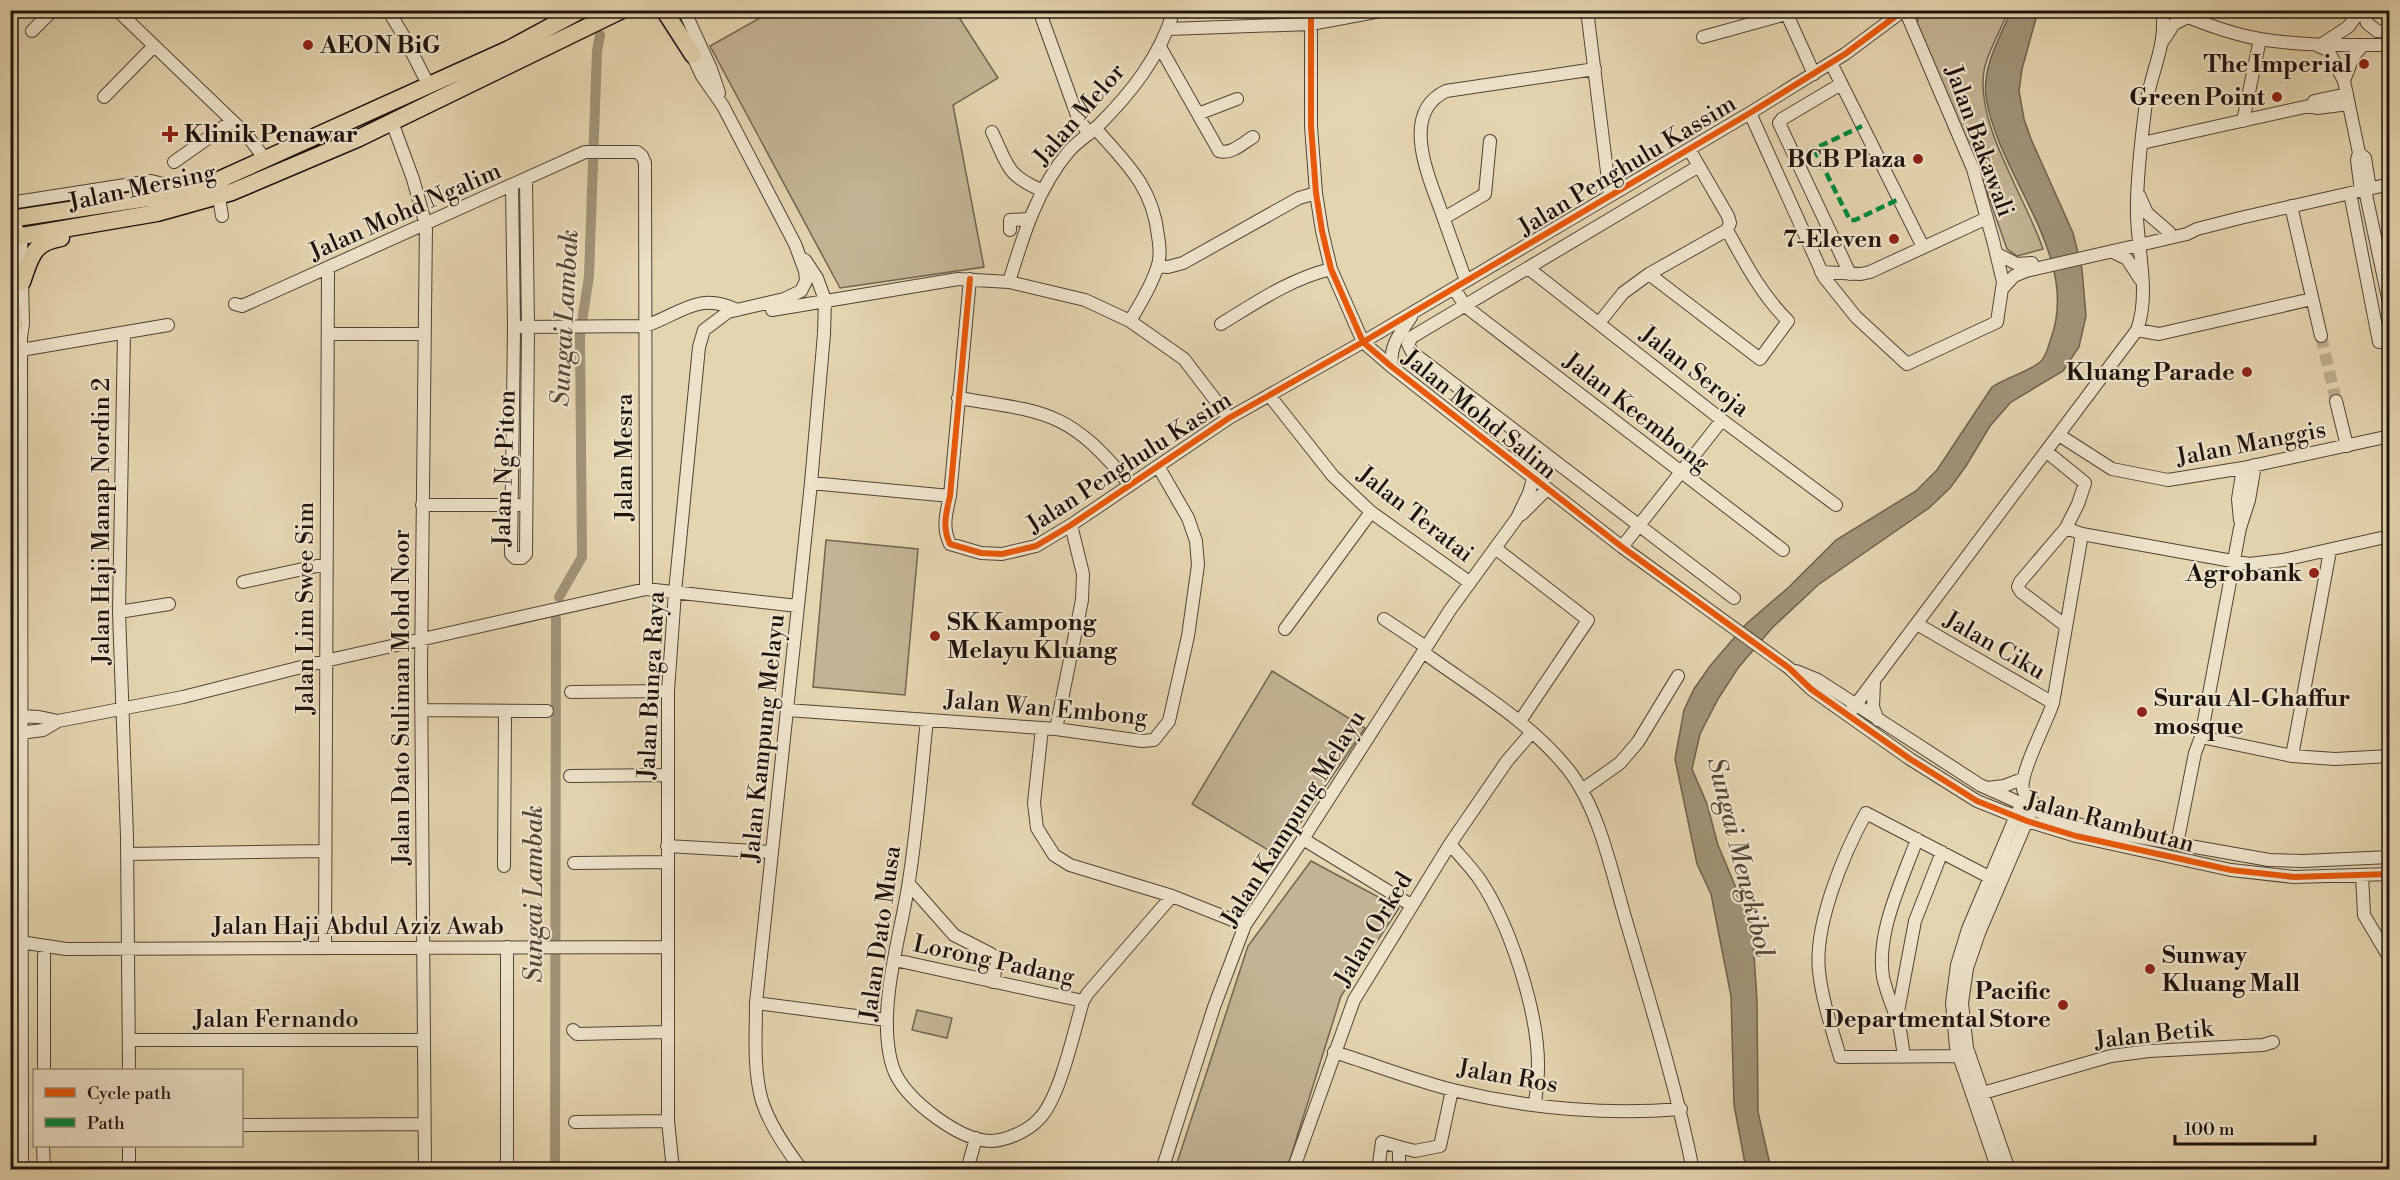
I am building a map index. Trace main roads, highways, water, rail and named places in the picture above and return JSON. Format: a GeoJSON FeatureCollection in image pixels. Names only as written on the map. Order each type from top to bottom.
{"type":"FeatureCollection","features":[{"type":"Feature","properties":{"kind":"highway","name":"Jalan Mersing"},"geometry":{"type":"LineString","coordinates":[[11,220],[118,203],[212,183],[509,49],[581,10]]}},
{"type":"Feature","properties":{"kind":"highway"},"geometry":{"type":"LineString","coordinates":[[664,10],[693,55]]}},
{"type":"Feature","properties":{"kind":"highway","name":"Jalan Mersing"},"geometry":{"type":"LineString","coordinates":[[16,237],[157,213],[219,197],[347,144],[609,17]]}},
{"type":"Feature","properties":{"kind":"highway"},"geometry":{"type":"LineString","coordinates":[[16,279],[39,245],[46,240],[110,229],[157,213]]}},
{"type":"Feature","properties":{"kind":"highway"},"geometry":{"type":"LineString","coordinates":[[10,303],[19,337]]}},
{"type":"Feature","properties":{"kind":"waterway","name":"Sungai Lambak"},"geometry":{"type":"LineString","coordinates":[[559,597],[582,557],[580,335],[589,276],[597,51],[600,35]]}},
{"type":"Feature","properties":{"kind":"waterway","name":"Sungai Lambak"},"geometry":{"type":"LineString","coordinates":[[555,1170],[556,619]]}},
{"type":"Feature","properties":{"kind":"tunnel"},"geometry":{"type":"LineString","coordinates":[[2321,336],[2336,401]]}},
{"type":"Feature","properties":{"kind":"place","name":"AEON BiG"},"geometry":{"type":"Point","coordinates":[308,45]}},
{"type":"Feature","properties":{"kind":"place","name":"The Imperial"},"geometry":{"type":"Point","coordinates":[2364,64]}},
{"type":"Feature","properties":{"kind":"place","name":"Green Point"},"geometry":{"type":"Point","coordinates":[2277,97]}},
{"type":"Feature","properties":{"kind":"place","name":"Klinik Penawar"},"geometry":{"type":"Point","coordinates":[170,134]}},
{"type":"Feature","properties":{"kind":"place","name":"BCB Plaza"},"geometry":{"type":"Point","coordinates":[1918,159]}},
{"type":"Feature","properties":{"kind":"place","name":"7-Eleven"},"geometry":{"type":"Point","coordinates":[1894,239]}},
{"type":"Feature","properties":{"kind":"place","name":"Kluang Parade"},"geometry":{"type":"Point","coordinates":[2247,372]}},
{"type":"Feature","properties":{"kind":"place","name":"Agrobank"},"geometry":{"type":"Point","coordinates":[2314,573]}},
{"type":"Feature","properties":{"kind":"place","name":"SK Kampong Melayu Kluang"},"geometry":{"type":"Point","coordinates":[935,636]}},
{"type":"Feature","properties":{"kind":"place","name":"Surau Al-Ghaffur mosque"},"geometry":{"type":"Point","coordinates":[2142,712]}},
{"type":"Feature","properties":{"kind":"place","name":"Sunway Kluang Mall"},"geometry":{"type":"Point","coordinates":[2150,969]}},
{"type":"Feature","properties":{"kind":"place","name":"Pacific Departmental Store"},"geometry":{"type":"Point","coordinates":[2063,1005]}},
{"type":"Feature","properties":{"kind":"water label","name":"Sungai Mengkibol"},"geometry":{"type":"Point","coordinates":[1741,857]}}]}
